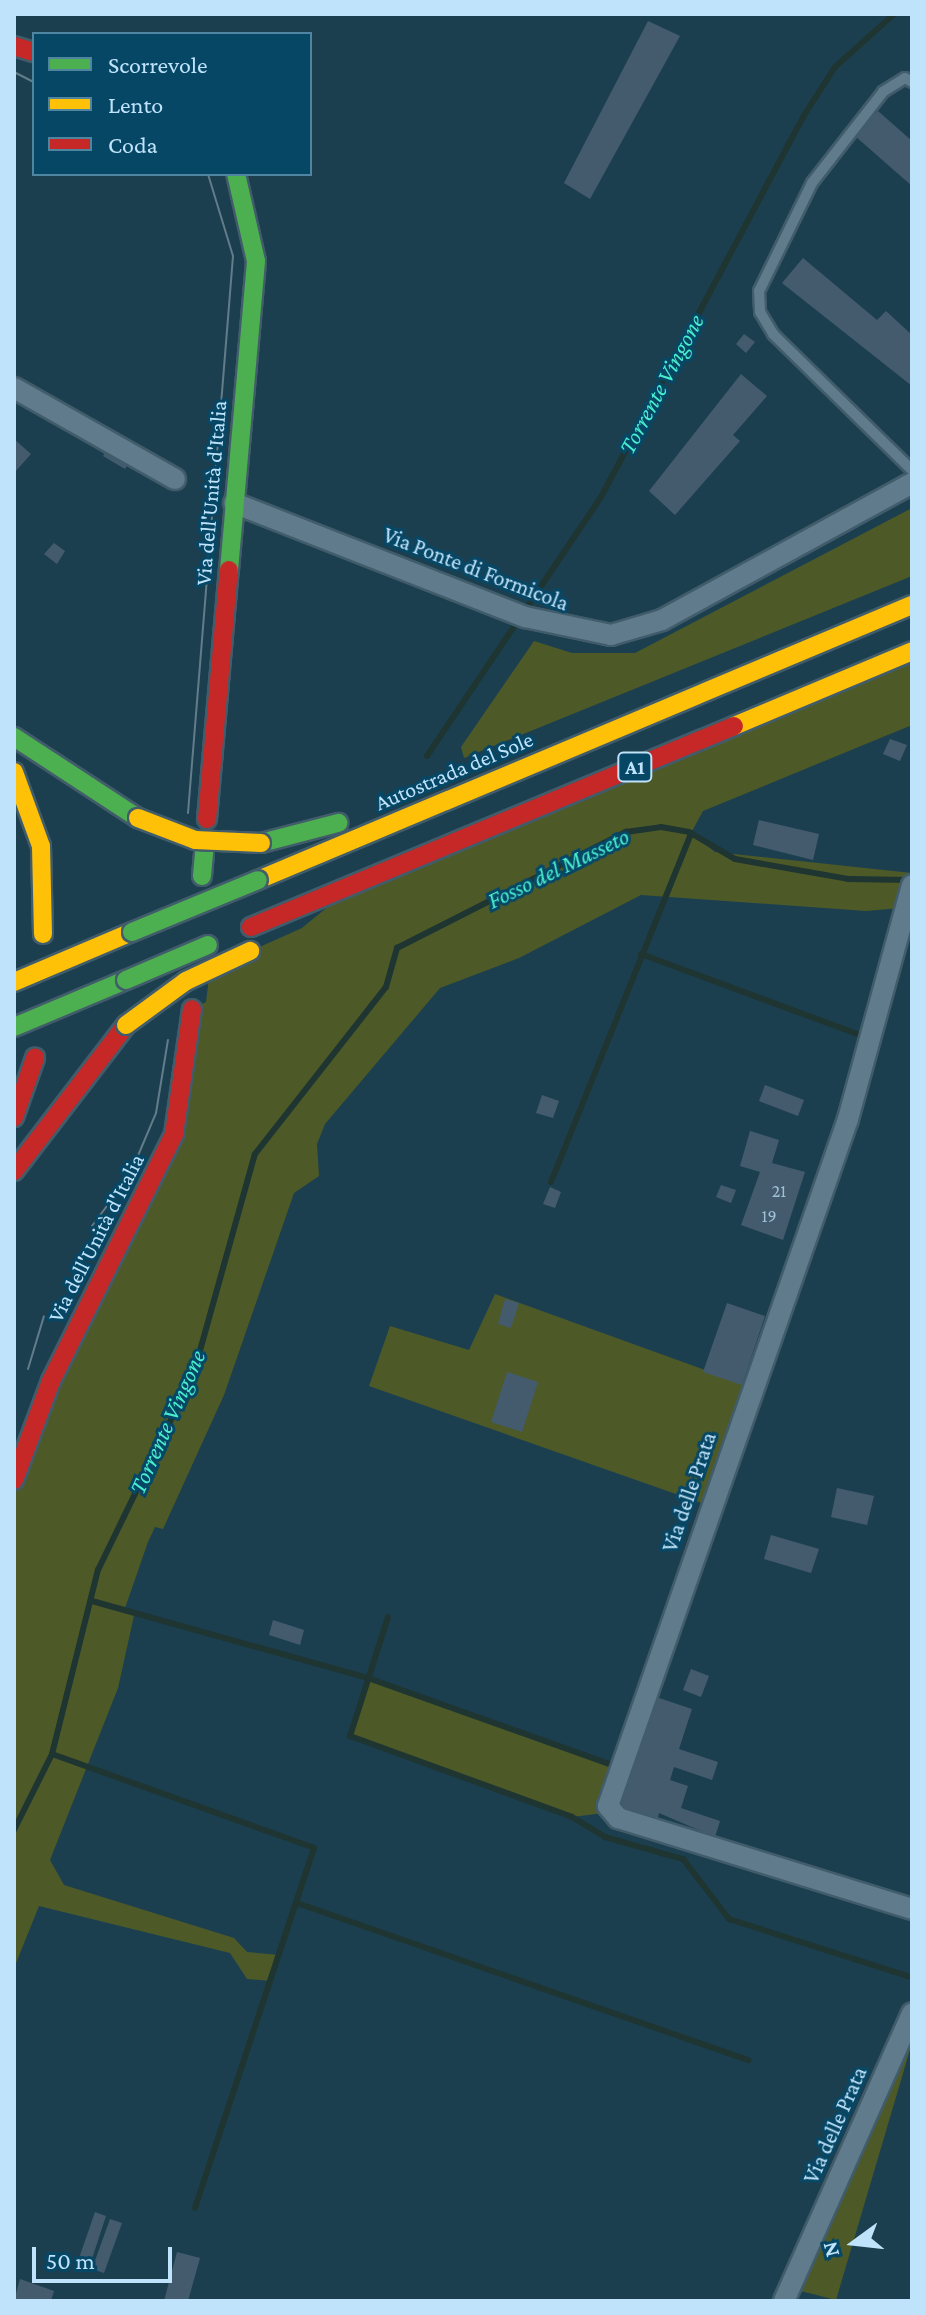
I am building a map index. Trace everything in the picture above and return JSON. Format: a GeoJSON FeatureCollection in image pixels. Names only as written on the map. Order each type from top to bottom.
{"type":"FeatureCollection","features":[{"type":"Feature","properties":{"kind":"main road","name":"Via dell'Unità d'Italia"},"geometry":{"type":"LineString","coordinates":[[207,819],[256,261],[236,176]]}},
{"type":"Feature","properties":{"kind":"main road","name":"Autostrada del Sole"},"geometry":{"type":"LineString","coordinates":[[14,982],[912,605]]}},
{"type":"Feature","properties":{"kind":"main road","name":"A1"},"geometry":{"type":"LineString","coordinates":[[14,1027],[912,651]]}},
{"type":"Feature","properties":{"kind":"main road"},"geometry":{"type":"LineString","coordinates":[[14,737],[138,818],[195,840],[261,843],[569,749]]}},
{"type":"Feature","properties":{"kind":"main road"},"geometry":{"type":"LineString","coordinates":[[14,772],[41,846],[43,934]]}},
{"type":"Feature","properties":{"kind":"main road"},"geometry":{"type":"LineString","coordinates":[[202,876],[204,853]]}},
{"type":"Feature","properties":{"kind":"main road"},"geometry":{"type":"LineString","coordinates":[[14,1171],[126,1025],[186,981],[302,928],[358,882]]}},
{"type":"Feature","properties":{"kind":"main road","name":"Via dell'Unità d'Italia"},"geometry":{"type":"LineString","coordinates":[[14,1480],[51,1381],[174,1134],[192,1009]]}},
{"type":"Feature","properties":{"kind":"main road"},"geometry":{"type":"LineString","coordinates":[[14,1117],[35,1058]]}},
{"type":"Feature","properties":{"kind":"street"},"geometry":{"type":"LineString","coordinates":[[14,388],[175,479]]}},
{"type":"Feature","properties":{"kind":"street","name":"Via Ponte di Formicola"},"geometry":{"type":"LineString","coordinates":[[234,503],[542,622],[599,635],[651,625],[912,483]]}},
{"type":"Feature","properties":{"kind":"street","name":"Via delle Prata"},"geometry":{"type":"LineString","coordinates":[[911,888],[848,1119],[608,1806],[618,1818],[912,1909]]}},
{"type":"Feature","properties":{"kind":"street","name":"Via delle Prata"},"geometry":{"type":"LineString","coordinates":[[784,2301],[912,2013]]}},
{"type":"Feature","properties":{"kind":"lane"},"geometry":{"type":"LineString","coordinates":[[912,82],[905,78],[883,92],[812,183],[759,291],[760,312],[773,334],[912,470]]}},
{"type":"Feature","properties":{"kind":"green space"},"geometry":{"type":"Polygon","coordinates":[[[912,508],[912,576],[464,758],[461,747],[534,641],[572,653],[635,653],[912,508]]]}},
{"type":"Feature","properties":{"kind":"green space"},"geometry":{"type":"Polygon","coordinates":[[[912,651],[912,725],[703,811],[691,833],[715,852],[912,873],[912,907],[866,911],[641,895],[519,958],[440,988],[325,1124],[317,1144],[319,1176],[294,1193],[224,1395],[163,1529],[155,1527],[148,1542],[125,1608],[135,1611],[118,1688],[50,1860],[64,1885],[234,1938],[247,1952],[280,1955],[272,1981],[247,1979],[230,1953],[39,1906],[14,1968],[14,1480],[164,1158],[192,1009],[206,1002],[210,969],[302,928],[358,882],[912,651]]]}},
{"type":"Feature","properties":{"kind":"green space"},"geometry":{"type":"Polygon","coordinates":[[[495,1294],[752,1387],[710,1506],[369,1386],[390,1326],[469,1350],[495,1294]]]}},
{"type":"Feature","properties":{"kind":"green space"},"geometry":{"type":"Polygon","coordinates":[[[368,1678],[609,1764],[618,1769],[611,1812],[572,1817],[350,1736],[368,1678]]]}},
{"type":"Feature","properties":{"kind":"green space"},"geometry":{"type":"Polygon","coordinates":[[[912,2013],[912,2043],[836,2300],[789,2288],[912,2013]]]}},
{"type":"Feature","properties":{"kind":"building"},"geometry":{"type":"Polygon","coordinates":[[[648,21],[680,36],[590,199],[564,183],[648,21]]]}},
{"type":"Feature","properties":{"kind":"building"},"geometry":{"type":"Polygon","coordinates":[[[878,111],[912,141],[912,186],[855,136],[878,111]]]}},
{"type":"Feature","properties":{"kind":"building"},"geometry":{"type":"Polygon","coordinates":[[[803,258],[877,320],[886,311],[912,335],[912,386],[782,283],[803,258]]]}},
{"type":"Feature","properties":{"kind":"building"},"geometry":{"type":"Polygon","coordinates":[[[744,334],[755,342],[746,353],[736,344],[744,334]]]}},
{"type":"Feature","properties":{"kind":"building"},"geometry":{"type":"Polygon","coordinates":[[[741,374],[767,396],[733,435],[740,441],[675,515],[649,491],[741,374]]]}},
{"type":"Feature","properties":{"kind":"building"},"geometry":{"type":"Polygon","coordinates":[[[14,439],[31,454],[14,473],[14,439]]]}},
{"type":"Feature","properties":{"kind":"building"},"geometry":{"type":"Polygon","coordinates":[[[107,449],[129,462],[125,469],[103,456],[107,449]]]}},
{"type":"Feature","properties":{"kind":"building"},"geometry":{"type":"Polygon","coordinates":[[[54,543],[65,551],[57,564],[44,554],[54,543]]]}},
{"type":"Feature","properties":{"kind":"building"},"geometry":{"type":"Polygon","coordinates":[[[890,739],[907,745],[900,761],[883,754],[890,739]]]}},
{"type":"Feature","properties":{"kind":"building"},"geometry":{"type":"Polygon","coordinates":[[[759,820],[819,834],[813,860],[753,845],[759,820]]]}},
{"type":"Feature","properties":{"kind":"building"},"geometry":{"type":"Polygon","coordinates":[[[765,1085],[804,1100],[798,1116],[759,1101],[765,1085]]]}},
{"type":"Feature","properties":{"kind":"building"},"geometry":{"type":"Polygon","coordinates":[[[542,1095],[559,1101],[553,1118],[536,1113],[542,1095]]]}},
{"type":"Feature","properties":{"kind":"building"},"geometry":{"type":"Polygon","coordinates":[[[750,1131],[779,1140],[772,1163],[805,1172],[783,1240],[741,1225],[760,1172],[740,1166],[750,1131]]]}},
{"type":"Feature","properties":{"kind":"building"},"geometry":{"type":"Polygon","coordinates":[[[721,1185],[736,1190],[731,1203],[716,1197],[721,1185]]]}},
{"type":"Feature","properties":{"kind":"building"},"geometry":{"type":"Polygon","coordinates":[[[550,1187],[561,1192],[555,1208],[543,1204],[550,1187]]]}},
{"type":"Feature","properties":{"kind":"building"},"geometry":{"type":"Polygon","coordinates":[[[505,1299],[519,1303],[511,1328],[498,1324],[505,1299]]]}},
{"type":"Feature","properties":{"kind":"building"},"geometry":{"type":"Polygon","coordinates":[[[727,1303],[765,1316],[742,1385],[703,1372],[727,1303]]]}},
{"type":"Feature","properties":{"kind":"building"},"geometry":{"type":"Polygon","coordinates":[[[507,1372],[538,1382],[522,1432],[491,1422],[507,1372]]]}},
{"type":"Feature","properties":{"kind":"building"},"geometry":{"type":"Polygon","coordinates":[[[837,1488],[874,1496],[867,1525],[831,1517],[837,1488]]]}},
{"type":"Feature","properties":{"kind":"building"},"geometry":{"type":"Polygon","coordinates":[[[771,1535],[819,1549],[811,1573],[764,1559],[771,1535]]]}},
{"type":"Feature","properties":{"kind":"building"},"geometry":{"type":"Polygon","coordinates":[[[273,1620],[304,1630],[300,1645],[269,1635],[273,1620]]]}},
{"type":"Feature","properties":{"kind":"building"},"geometry":{"type":"Polygon","coordinates":[[[691,1669],[709,1676],[701,1697],[683,1690],[691,1669]]]}},
{"type":"Feature","properties":{"kind":"building"},"geometry":{"type":"Polygon","coordinates":[[[650,1695],[692,1709],[679,1749],[718,1762],[712,1780],[674,1767],[670,1780],[688,1786],[681,1808],[720,1821],[715,1837],[659,1813],[657,1821],[614,1807],[650,1695]]]}},
{"type":"Feature","properties":{"kind":"building"},"geometry":{"type":"Polygon","coordinates":[[[95,2212],[106,2216],[89,2268],[77,2264],[95,2212]]]}},
{"type":"Feature","properties":{"kind":"building"},"geometry":{"type":"Polygon","coordinates":[[[110,2219],[122,2223],[104,2273],[92,2269],[110,2219]]]}},
{"type":"Feature","properties":{"kind":"building"},"geometry":{"type":"Polygon","coordinates":[[[177,2252],[200,2258],[188,2301],[164,2301],[177,2252]]]}},
{"type":"Feature","properties":{"kind":"building"},"geometry":{"type":"Polygon","coordinates":[[[20,2279],[54,2291],[51,2301],[14,2301],[20,2279]]]}},
{"type":"Feature","properties":{"kind":"waterway","name":"Torrente Vingone"},"geometry":{"type":"LineString","coordinates":[[427,756],[601,497],[803,117],[835,67],[894,14]]}},
{"type":"Feature","properties":{"kind":"waterway","name":"Torrente Vingone"},"geometry":{"type":"LineString","coordinates":[[14,1830],[52,1754],[98,1570],[194,1372],[255,1154],[386,987],[397,948],[626,832],[661,827],[689,832],[735,859],[849,879],[909,880]]}},
{"type":"Feature","properties":{"kind":"waterway"},"geometry":{"type":"LineString","coordinates":[[551,1182],[691,833]]}},
{"type":"Feature","properties":{"kind":"waterway"},"geometry":{"type":"LineString","coordinates":[[641,954],[857,1034]]}},
{"type":"Feature","properties":{"kind":"waterway"},"geometry":{"type":"LineString","coordinates":[[92,1601],[368,1678],[609,1764]]}},
{"type":"Feature","properties":{"kind":"waterway"},"geometry":{"type":"LineString","coordinates":[[388,1617],[350,1736],[572,1817],[605,1837],[683,1859],[729,1919],[911,1977]]}},
{"type":"Feature","properties":{"kind":"waterway"},"geometry":{"type":"LineString","coordinates":[[52,1754],[314,1848],[195,2208]]}},
{"type":"Feature","properties":{"kind":"waterway"},"geometry":{"type":"LineString","coordinates":[[297,1903],[748,2060]]}},
{"type":"Feature","properties":{"kind":"tram line"},"geometry":{"type":"LineString","coordinates":[[14,72],[32,81]]}},
{"type":"Feature","properties":{"kind":"tram line"},"geometry":{"type":"LineString","coordinates":[[188,813],[233,256],[209,176]]}},
{"type":"Feature","properties":{"kind":"tram line"},"geometry":{"type":"LineString","coordinates":[[137,1158],[156,1113],[168,1040]]}},
{"type":"Feature","properties":{"kind":"tram line"},"geometry":{"type":"LineString","coordinates":[[92,1226],[124,1183]]}},
{"type":"Feature","properties":{"kind":"tram line"},"geometry":{"type":"LineString","coordinates":[[28,1369],[44,1316]]}},
{"type":"Feature","properties":{"kind":"traffic: fast"},"geometry":{"type":"LineString","coordinates":[[229,570],[256,261],[236,176]]}},
{"type":"Feature","properties":{"kind":"traffic: fast"},"geometry":{"type":"LineString","coordinates":[[14,737],[138,818]]}},
{"type":"Feature","properties":{"kind":"traffic: fast"},"geometry":{"type":"LineString","coordinates":[[261,843],[338,823]]}},
{"type":"Feature","properties":{"kind":"traffic: fast"},"geometry":{"type":"LineString","coordinates":[[202,876],[204,853]]}},
{"type":"Feature","properties":{"kind":"traffic: fast"},"geometry":{"type":"LineString","coordinates":[[132,932],[258,880]]}},
{"type":"Feature","properties":{"kind":"traffic: fast"},"geometry":{"type":"LineString","coordinates":[[126,980],[208,945]]}},
{"type":"Feature","properties":{"kind":"traffic: fast"},"geometry":{"type":"LineString","coordinates":[[14,1027],[126,980]]}},
{"type":"Feature","properties":{"kind":"traffic: slow"},"geometry":{"type":"LineString","coordinates":[[258,880],[912,605]]}},
{"type":"Feature","properties":{"kind":"traffic: slow"},"geometry":{"type":"LineString","coordinates":[[734,726],[912,651]]}},
{"type":"Feature","properties":{"kind":"traffic: slow"},"geometry":{"type":"LineString","coordinates":[[14,772],[41,846],[43,934]]}},
{"type":"Feature","properties":{"kind":"traffic: slow"},"geometry":{"type":"LineString","coordinates":[[138,818],[195,840],[261,843]]}},
{"type":"Feature","properties":{"kind":"traffic: slow"},"geometry":{"type":"LineString","coordinates":[[14,982],[132,932]]}},
{"type":"Feature","properties":{"kind":"traffic: slow"},"geometry":{"type":"LineString","coordinates":[[126,1025],[186,981],[250,951]]}},
{"type":"Feature","properties":{"kind":"traffic: jam"},"geometry":{"type":"LineString","coordinates":[[14,46],[32,51]]}},
{"type":"Feature","properties":{"kind":"traffic: jam"},"geometry":{"type":"LineString","coordinates":[[207,819],[229,570]]}},
{"type":"Feature","properties":{"kind":"traffic: jam"},"geometry":{"type":"LineString","coordinates":[[251,927],[734,726]]}},
{"type":"Feature","properties":{"kind":"traffic: jam"},"geometry":{"type":"LineString","coordinates":[[14,1480],[51,1381],[174,1134],[192,1009]]}},
{"type":"Feature","properties":{"kind":"traffic: jam"},"geometry":{"type":"LineString","coordinates":[[14,1171],[126,1025]]}},
{"type":"Feature","properties":{"kind":"traffic: jam"},"geometry":{"type":"LineString","coordinates":[[14,1117],[35,1058]]}},
{"type":"Feature","properties":{"kind":"water label","name":"Fosso del Masseto"},"geometry":{"type":"Point","coordinates":[558,868]}}]}
